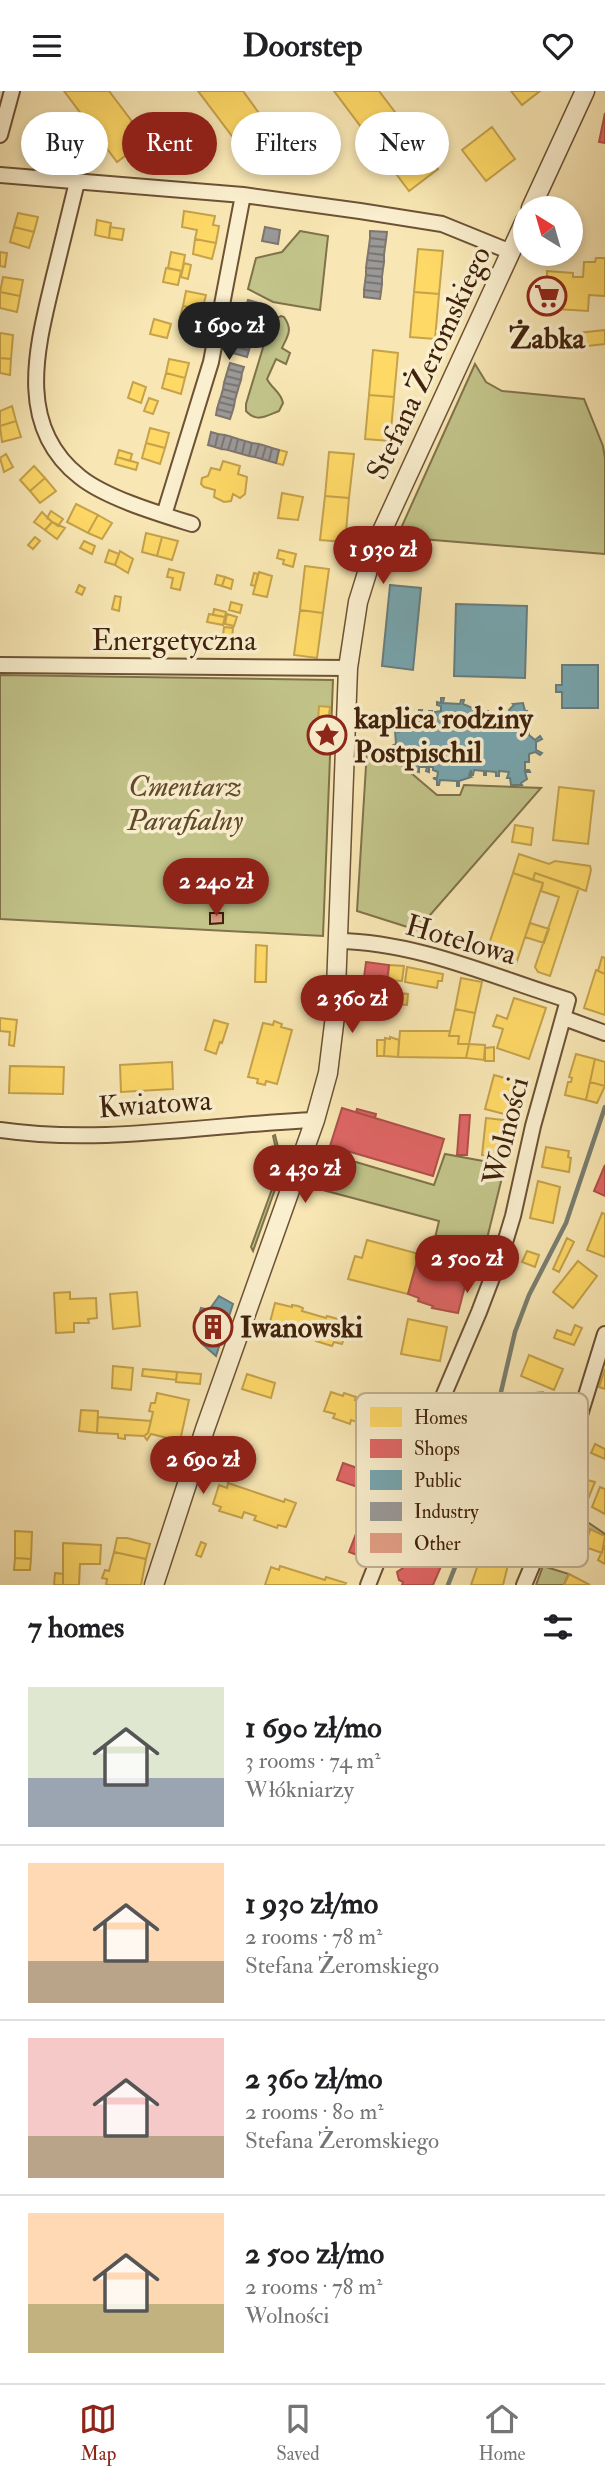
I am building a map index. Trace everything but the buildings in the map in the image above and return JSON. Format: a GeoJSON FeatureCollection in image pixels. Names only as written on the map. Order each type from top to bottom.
{"type":"FeatureCollection","features":[{"type":"Feature","properties":{"kind":"street"},"geometry":{"type":"LineString","coordinates":[[0,135],[12,91]]}},
{"type":"Feature","properties":{"kind":"street"},"geometry":{"type":"LineString","coordinates":[[537,196],[585,91]]}},
{"type":"Feature","properties":{"kind":"street"},"geometry":{"type":"LineString","coordinates":[[0,175],[243,195],[442,224],[511,252]]}},
{"type":"Feature","properties":{"kind":"street"},"geometry":{"type":"LineString","coordinates":[[77,182],[37,354],[35,385],[39,414],[48,438],[79,477],[97,488],[192,524]]}},
{"type":"Feature","properties":{"kind":"street"},"geometry":{"type":"LineString","coordinates":[[164,515],[211,362],[243,195]]}},
{"type":"Feature","properties":{"kind":"street","name":"Stefana Żeromskiego"},"geometry":{"type":"LineString","coordinates":[[154,1585],[214,1403],[315,1120],[332,1047],[348,668],[358,602],[373,552],[513,248]]}},
{"type":"Feature","properties":{"kind":"street","name":"Energetyczna"},"geometry":{"type":"LineString","coordinates":[[0,665],[348,668]]}},
{"type":"Feature","properties":{"kind":"street","name":"Hotelowa"},"geometry":{"type":"LineString","coordinates":[[338,941],[359,941],[444,958],[568,1000]]}},
{"type":"Feature","properties":{"kind":"street","name":"Wolności"},"geometry":{"type":"LineString","coordinates":[[445,1393],[503,1249],[536,1114],[568,1000]]}},
{"type":"Feature","properties":{"kind":"street"},"geometry":{"type":"LineString","coordinates":[[564,1018],[605,1033]]}},
{"type":"Feature","properties":{"kind":"street","name":"Kwiatowa"},"geometry":{"type":"LineString","coordinates":[[0,1130],[38,1135],[101,1135],[315,1120]]}},
{"type":"Feature","properties":{"kind":"street"},"geometry":{"type":"LineString","coordinates":[[587,1393],[605,1334]]}},
{"type":"Feature","properties":{"kind":"street","name":"Wolności"},"geometry":{"type":"LineString","coordinates":[[368,1585],[375,1567]]}},
{"type":"Feature","properties":{"kind":"street"},"geometry":{"type":"LineString","coordinates":[[524,1585],[532,1567]]}},
{"type":"Feature","properties":{"kind":"green space"},"geometry":{"type":"Polygon","coordinates":[[[300,231],[328,236],[320,310],[273,302],[248,289],[256,258],[282,252],[300,231]]]}},
{"type":"Feature","properties":{"kind":"green space"},"geometry":{"type":"Polygon","coordinates":[[[281,316],[289,329],[282,348],[290,353],[286,364],[276,359],[267,379],[283,403],[279,411],[254,417],[246,411],[246,404],[271,321],[281,316]]]}},
{"type":"Feature","properties":{"kind":"green space"},"geometry":{"type":"Polygon","coordinates":[[[475,364],[486,382],[502,391],[584,399],[603,446],[605,458],[605,554],[397,537],[475,364]]]}},
{"type":"Feature","properties":{"kind":"green space","name":"Cmentarz Parafialny"},"geometry":{"type":"Polygon","coordinates":[[[0,675],[333,680],[323,936],[0,919],[0,675]]]}},
{"type":"Feature","properties":{"kind":"green space"},"geometry":{"type":"Polygon","coordinates":[[[367,750],[384,750],[437,795],[460,795],[464,785],[541,788],[417,930],[357,911],[367,750]]]}},
{"type":"Feature","properties":{"kind":"green space"},"geometry":{"type":"Polygon","coordinates":[[[275,1135],[283,1167],[253,1251],[251,1247],[280,1167],[273,1136],[275,1135]]]}},
{"type":"Feature","properties":{"kind":"green space"},"geometry":{"type":"Polygon","coordinates":[[[315,1150],[434,1185],[445,1154],[505,1165],[484,1251],[435,1238],[439,1221],[304,1185],[315,1150]]]}},
{"type":"Feature","properties":{"kind":"green space"},"geometry":{"type":"Polygon","coordinates":[[[588,1522],[605,1534],[588,1530],[588,1522]]]}},
{"type":"Feature","properties":{"kind":"green space"},"geometry":{"type":"Polygon","coordinates":[[[543,1567],[569,1574],[564,1585],[536,1585],[543,1567]]]}},
{"type":"Feature","properties":{"kind":"waterway"},"geometry":{"type":"LineString","coordinates":[[501,1393],[515,1332],[529,1295],[566,1223],[605,1107]]}},
{"type":"Feature","properties":{"kind":"waterway"},"geometry":{"type":"LineString","coordinates":[[448,1585],[455,1567]]}},
{"type":"Feature","properties":{"kind":"place","name":"Żabka"},"geometry":{"type":"Point","coordinates":[547,296]}},
{"type":"Feature","properties":{"kind":"place","name":"kaplica rodziny Postpischil"},"geometry":{"type":"Point","coordinates":[327,735]}},
{"type":"Feature","properties":{"kind":"place","name":"Iwanowski"},"geometry":{"type":"Point","coordinates":[213,1327]}}]}
